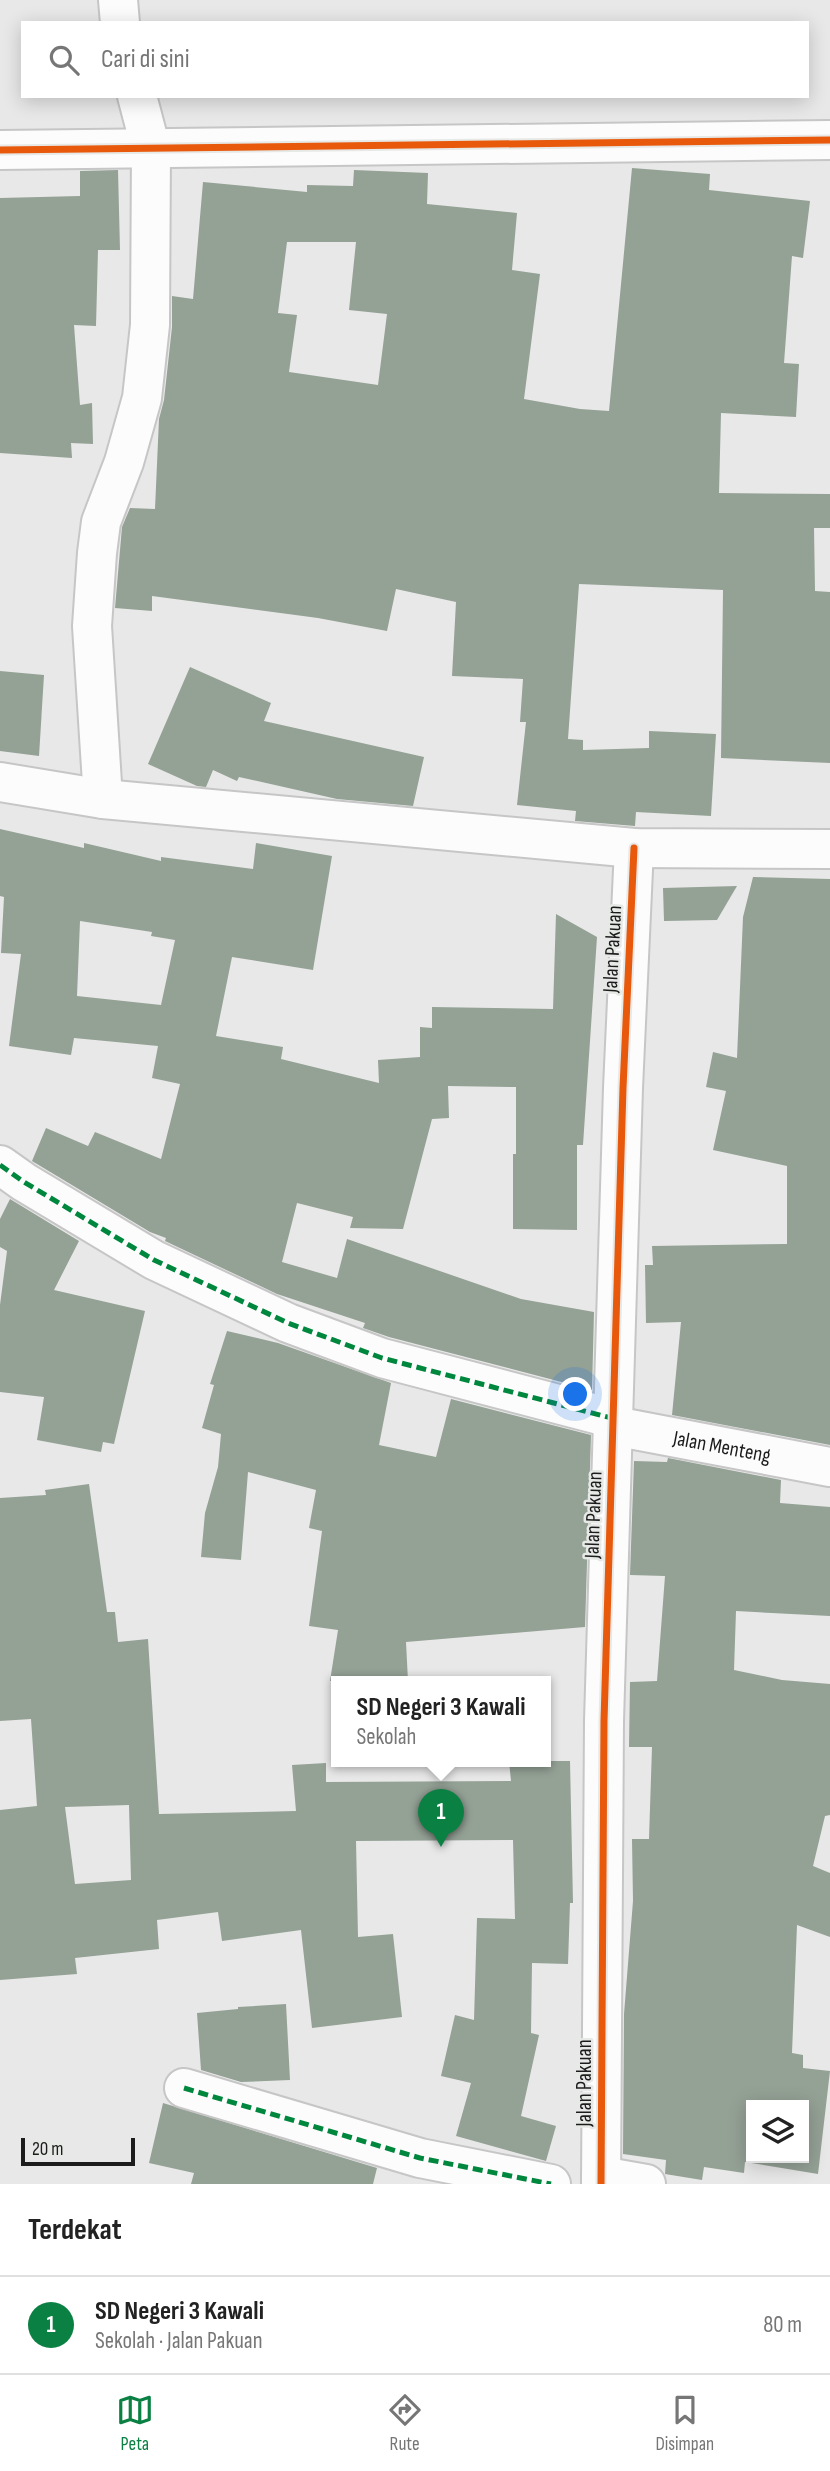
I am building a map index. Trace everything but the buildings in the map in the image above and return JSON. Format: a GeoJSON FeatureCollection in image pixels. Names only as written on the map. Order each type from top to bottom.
{"type":"FeatureCollection","features":[{"type":"Feature","properties":{"kind":"street"},"geometry":{"type":"LineString","coordinates":[[118,0],[120,21]]}},
{"type":"Feature","properties":{"kind":"street"},"geometry":{"type":"LineString","coordinates":[[103,799],[92,626],[93,588],[101,522],[134,431],[148,359],[150,325],[152,149],[138,98]]}},
{"type":"Feature","properties":{"kind":"street"},"geometry":{"type":"LineString","coordinates":[[0,150],[830,140]]}},
{"type":"Feature","properties":{"kind":"street"},"geometry":{"type":"LineString","coordinates":[[0,782],[103,799],[634,848],[830,849]]}},
{"type":"Feature","properties":{"kind":"street","name":"Jalan Pakuan"},"geometry":{"type":"LineString","coordinates":[[601,2180],[604,1721],[623,1088],[634,848]]}},
{"type":"Feature","properties":{"kind":"street","name":"Jalan Menteng"},"geometry":{"type":"LineString","coordinates":[[0,1165],[154,1260],[288,1323],[382,1358],[614,1422],[830,1467]]}},
{"type":"Feature","properties":{"kind":"street"},"geometry":{"type":"LineString","coordinates":[[184,2088],[420,2158],[551,2184]]}},
{"type":"Feature","properties":{"kind":"street"},"geometry":{"type":"LineString","coordinates":[[601,2180],[646,2184]]}},
{"type":"Feature","properties":{"kind":"marked path"},"geometry":{"type":"LineString","coordinates":[[0,1165],[154,1260],[288,1323],[382,1358],[615,1419]]}},
{"type":"Feature","properties":{"kind":"marked path"},"geometry":{"type":"LineString","coordinates":[[184,2088],[420,2158],[551,2184]]}},
{"type":"Feature","properties":{"kind":"cycle path"},"geometry":{"type":"LineString","coordinates":[[0,150],[830,140]]}},
{"type":"Feature","properties":{"kind":"cycle path"},"geometry":{"type":"LineString","coordinates":[[601,2184],[604,1721],[623,1088],[634,848]]}},
{"type":"Feature","properties":{"kind":"place","name":"SD Negeri 3 Kawali"},"geometry":{"type":"Point","coordinates":[441,1847]}}]}
